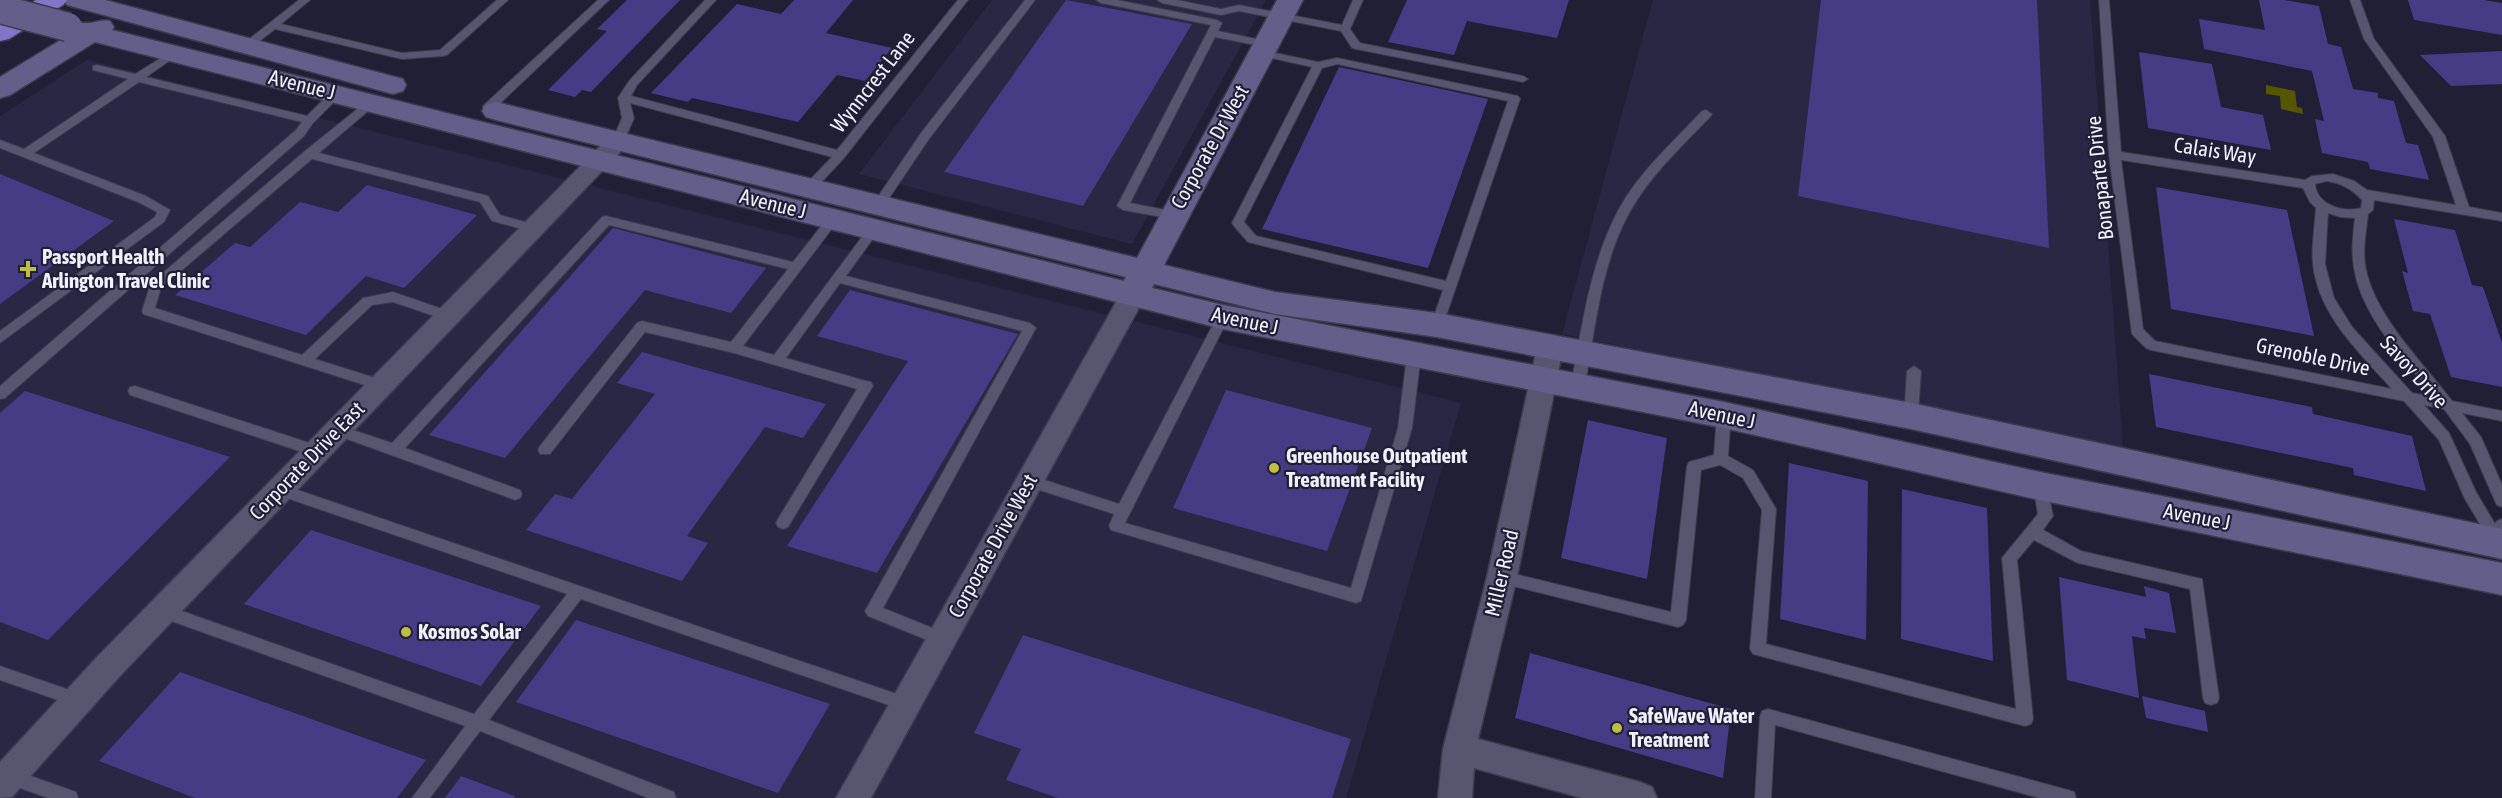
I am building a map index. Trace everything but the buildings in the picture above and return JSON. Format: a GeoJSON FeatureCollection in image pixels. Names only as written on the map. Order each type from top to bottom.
{"type":"FeatureCollection","features":[{"type":"Feature","properties":{"kind":"highway"},"geometry":{"type":"LineString","coordinates":[[0,33],[54,0]]}},
{"type":"Feature","properties":{"kind":"street","name":"Avenue J"},"geometry":{"type":"LineString","coordinates":[[110,5],[358,76],[487,109],[608,151],[833,219],[876,216]]}},
{"type":"Feature","properties":{"kind":"street"},"geometry":{"type":"LineString","coordinates":[[0,89],[110,5]]}},
{"type":"Feature","properties":{"kind":"street","name":"Avenue J"},"geometry":{"type":"LineString","coordinates":[[0,9],[371,102],[608,151],[810,187],[876,216],[1138,283],[1437,325],[1547,363]]}},
{"type":"Feature","properties":{"kind":"street","name":"Corporate Dr West"},"geometry":{"type":"LineString","coordinates":[[1138,283],[1284,10]]}},
{"type":"Feature","properties":{"kind":"street"},"geometry":{"type":"LineString","coordinates":[[336,94],[358,76]]}},
{"type":"Feature","properties":{"kind":"street","name":"Corporate Drive East"},"geometry":{"type":"LineString","coordinates":[[3,778],[608,151]]}},
{"type":"Feature","properties":{"kind":"street","name":"Avenue J"},"geometry":{"type":"LineString","coordinates":[[1138,283],[1222,317],[1414,355],[1547,363],[1911,416],[2501,541]]}},
{"type":"Feature","properties":{"kind":"street","name":"Corporate Drive West"},"geometry":{"type":"LineString","coordinates":[[854,798],[1138,283]]}},
{"type":"Feature","properties":{"kind":"street","name":"Miller Road"},"geometry":{"type":"LineString","coordinates":[[1455,798],[1459,749],[1502,577],[1547,363]]}},
{"type":"Feature","properties":{"kind":"street","name":"Avenue J"},"geometry":{"type":"LineString","coordinates":[[1581,369],[1724,415],[2040,486],[2502,579]]}},
{"type":"Feature","properties":{"kind":"street"},"geometry":{"type":"LineString","coordinates":[[1459,749],[1640,798]]}},
{"type":"Feature","properties":{"kind":"lane"},"geometry":{"type":"LineString","coordinates":[[248,45],[305,0]]}},
{"type":"Feature","properties":{"kind":"lane"},"geometry":{"type":"LineString","coordinates":[[273,25],[402,56],[443,52],[503,0]]}},
{"type":"Feature","properties":{"kind":"lane"},"geometry":{"type":"LineString","coordinates":[[487,109],[604,0]]}},
{"type":"Feature","properties":{"kind":"lane"},"geometry":{"type":"LineString","coordinates":[[608,151],[628,118],[622,106],[633,83],[711,0]]}},
{"type":"Feature","properties":{"kind":"lane","name":"Wynncrest Lane"},"geometry":{"type":"LineString","coordinates":[[810,187],[840,155],[963,0]]}},
{"type":"Feature","properties":{"kind":"lane"},"geometry":{"type":"LineString","coordinates":[[777,361],[837,278],[925,136],[1030,0]]}},
{"type":"Feature","properties":{"kind":"lane"},"geometry":{"type":"LineString","coordinates":[[1101,0],[1217,23],[1214,33],[1123,206],[1173,215]]}},
{"type":"Feature","properties":{"kind":"lane"},"geometry":{"type":"LineString","coordinates":[[1162,0],[1221,12],[1241,4],[1284,10],[1345,29],[1356,46],[1523,79]]}},
{"type":"Feature","properties":{"kind":"lane"},"geometry":{"type":"LineString","coordinates":[[1345,29],[1358,0]]}},
{"type":"Feature","properties":{"kind":"lane","name":"Bonaparte Drive"},"geometry":{"type":"LineString","coordinates":[[2104,0],[2115,155],[2137,331],[2151,345]]}},
{"type":"Feature","properties":{"kind":"lane"},"geometry":{"type":"LineString","coordinates":[[2355,0],[2369,39],[2439,136],[2464,211]]}},
{"type":"Feature","properties":{"kind":"lane"},"geometry":{"type":"LineString","coordinates":[[1214,33],[1318,65],[1337,61],[1514,99],[1437,325]]}},
{"type":"Feature","properties":{"kind":"lane"},"geometry":{"type":"LineString","coordinates":[[24,154],[141,78],[174,53]]}},
{"type":"Feature","properties":{"kind":"lane"},"geometry":{"type":"LineString","coordinates":[[1318,65],[1238,223],[1252,239],[1450,287]]}},
{"type":"Feature","properties":{"kind":"lane"},"geometry":{"type":"LineString","coordinates":[[97,68],[309,120]]}},
{"type":"Feature","properties":{"kind":"lane"},"geometry":{"type":"LineString","coordinates":[[0,394],[300,133],[309,120],[336,94]]}},
{"type":"Feature","properties":{"kind":"lane"},"geometry":{"type":"LineString","coordinates":[[624,98],[840,155]]}},
{"type":"Feature","properties":{"kind":"lane"},"geometry":{"type":"LineString","coordinates":[[371,102],[155,286],[148,311],[380,385]]}},
{"type":"Feature","properties":{"kind":"lane"},"geometry":{"type":"LineString","coordinates":[[1581,369],[1602,264],[1623,212],[1642,184],[1706,114]]}},
{"type":"Feature","properties":{"kind":"lane"},"geometry":{"type":"LineString","coordinates":[[0,144],[146,200],[164,210],[160,219],[0,338]]}},
{"type":"Feature","properties":{"kind":"lane"},"geometry":{"type":"LineString","coordinates":[[309,154],[484,199],[496,218],[534,228]]}},
{"type":"Feature","properties":{"kind":"lane","name":"Calais Way"},"geometry":{"type":"LineString","coordinates":[[2115,155],[2308,185]]}},
{"type":"Feature","properties":{"kind":"lane"},"geometry":{"type":"LineString","coordinates":[[2362,213],[2339,213],[2322,206],[2310,194],[2308,185],[2318,177],[2336,178],[2356,186],[2365,194],[2502,217]]}},
{"type":"Feature","properties":{"kind":"lane","name":"Savoy Drive"},"geometry":{"type":"LineString","coordinates":[[2365,194],[2369,205],[2362,213],[2358,247],[2360,270],[2374,310],[2476,441],[2502,501]]}},
{"type":"Feature","properties":{"kind":"lane","name":"Savoy Drive"},"geometry":{"type":"LineString","coordinates":[[2322,206],[2319,264],[2328,298],[2347,330],[2444,437],[2470,495],[2501,541]]}},
{"type":"Feature","properties":{"kind":"lane"},"geometry":{"type":"LineString","coordinates":[[735,348],[833,219]]}},
{"type":"Feature","properties":{"kind":"lane"},"geometry":{"type":"LineString","coordinates":[[395,450],[606,220],[797,267]]}},
{"type":"Feature","properties":{"kind":"lane"},"geometry":{"type":"LineString","coordinates":[[837,278],[1030,328],[873,611],[942,639]]}},
{"type":"Feature","properties":{"kind":"lane"},"geometry":{"type":"LineString","coordinates":[[303,362],[368,301],[393,297],[448,316]]}},
{"type":"Feature","properties":{"kind":"lane"},"geometry":{"type":"LineString","coordinates":[[1222,317],[1116,526],[1356,596],[1405,428],[1414,355]]}},
{"type":"Feature","properties":{"kind":"lane"},"geometry":{"type":"LineString","coordinates":[[545,450],[642,326],[735,348],[866,386],[783,523]]}},
{"type":"Feature","properties":{"kind":"lane","name":"Grenoble Drive"},"geometry":{"type":"LineString","coordinates":[[2151,345],[2502,416]]}},
{"type":"Feature","properties":{"kind":"lane"},"geometry":{"type":"LineString","coordinates":[[1911,416],[1914,371]]}},
{"type":"Feature","properties":{"kind":"lane"},"geometry":{"type":"LineString","coordinates":[[135,391],[317,451]]}},
{"type":"Feature","properties":{"kind":"lane"},"geometry":{"type":"LineString","coordinates":[[1721,459],[1724,415]]}},
{"type":"Feature","properties":{"kind":"lane"},"geometry":{"type":"LineString","coordinates":[[338,430],[515,494]]}},
{"type":"Feature","properties":{"kind":"lane"},"geometry":{"type":"LineString","coordinates":[[1502,577],[1678,620],[1694,466],[1721,459],[1748,474],[1769,509],[1758,649],[2025,718],[2009,558],[2046,516],[2040,486]]}},
{"type":"Feature","properties":{"kind":"lane"},"geometry":{"type":"LineString","coordinates":[[1029,481],[1123,511]]}},
{"type":"Feature","properties":{"kind":"lane"},"geometry":{"type":"LineString","coordinates":[[280,490],[906,704]]}},
{"type":"Feature","properties":{"kind":"lane"},"geometry":{"type":"LineString","coordinates":[[2032,531],[2078,557],[2197,584],[2211,698]]}},
{"type":"Feature","properties":{"kind":"lane"},"geometry":{"type":"LineString","coordinates":[[420,798],[578,591]]}},
{"type":"Feature","properties":{"kind":"lane"},"geometry":{"type":"LineString","coordinates":[[162,611],[478,723],[668,798]]}},
{"type":"Feature","properties":{"kind":"lane"},"geometry":{"type":"LineString","coordinates":[[0,673],[78,700]]}},
{"type":"Feature","properties":{"kind":"lane"},"geometry":{"type":"LineString","coordinates":[[1763,798],[1768,716],[2068,798]]}},
{"type":"Feature","properties":{"kind":"lane"},"geometry":{"type":"LineString","coordinates":[[3,778],[70,798]]}},
{"type":"Feature","properties":{"kind":"shaded area"},"geometry":{"type":"Polygon","coordinates":[[[992,0],[1266,0],[1132,244],[859,174],[992,0]]]}},
{"type":"Feature","properties":{"kind":"shaded area"},"geometry":{"type":"Polygon","coordinates":[[[1653,0],[2090,0],[2123,447],[1562,334],[1653,0]]]}},
{"type":"Feature","properties":{"kind":"shaded area"},"geometry":{"type":"Polygon","coordinates":[[[87,60],[1461,403],[1346,798],[0,798],[0,116],[87,60]]]}},
{"type":"Feature","properties":{"kind":"shaded area"},"geometry":{"type":"Polygon","coordinates":[[[2266,85],[2295,91],[2297,107],[2302,108],[2303,114],[2281,109],[2280,96],[2266,94],[2266,85]]]}},
{"type":"Feature","properties":{"kind":"place","name":"Passport Health Arlington Travel Clinic"},"geometry":{"type":"Point","coordinates":[28,269]}},
{"type":"Feature","properties":{"kind":"place","name":"Greenhouse Outpatient Treatment Facility"},"geometry":{"type":"Point","coordinates":[1274,468]}},
{"type":"Feature","properties":{"kind":"place","name":"Kosmos Solar"},"geometry":{"type":"Point","coordinates":[406,632]}},
{"type":"Feature","properties":{"kind":"place","name":"SafeWave Water Treatment"},"geometry":{"type":"Point","coordinates":[1617,728]}}]}
